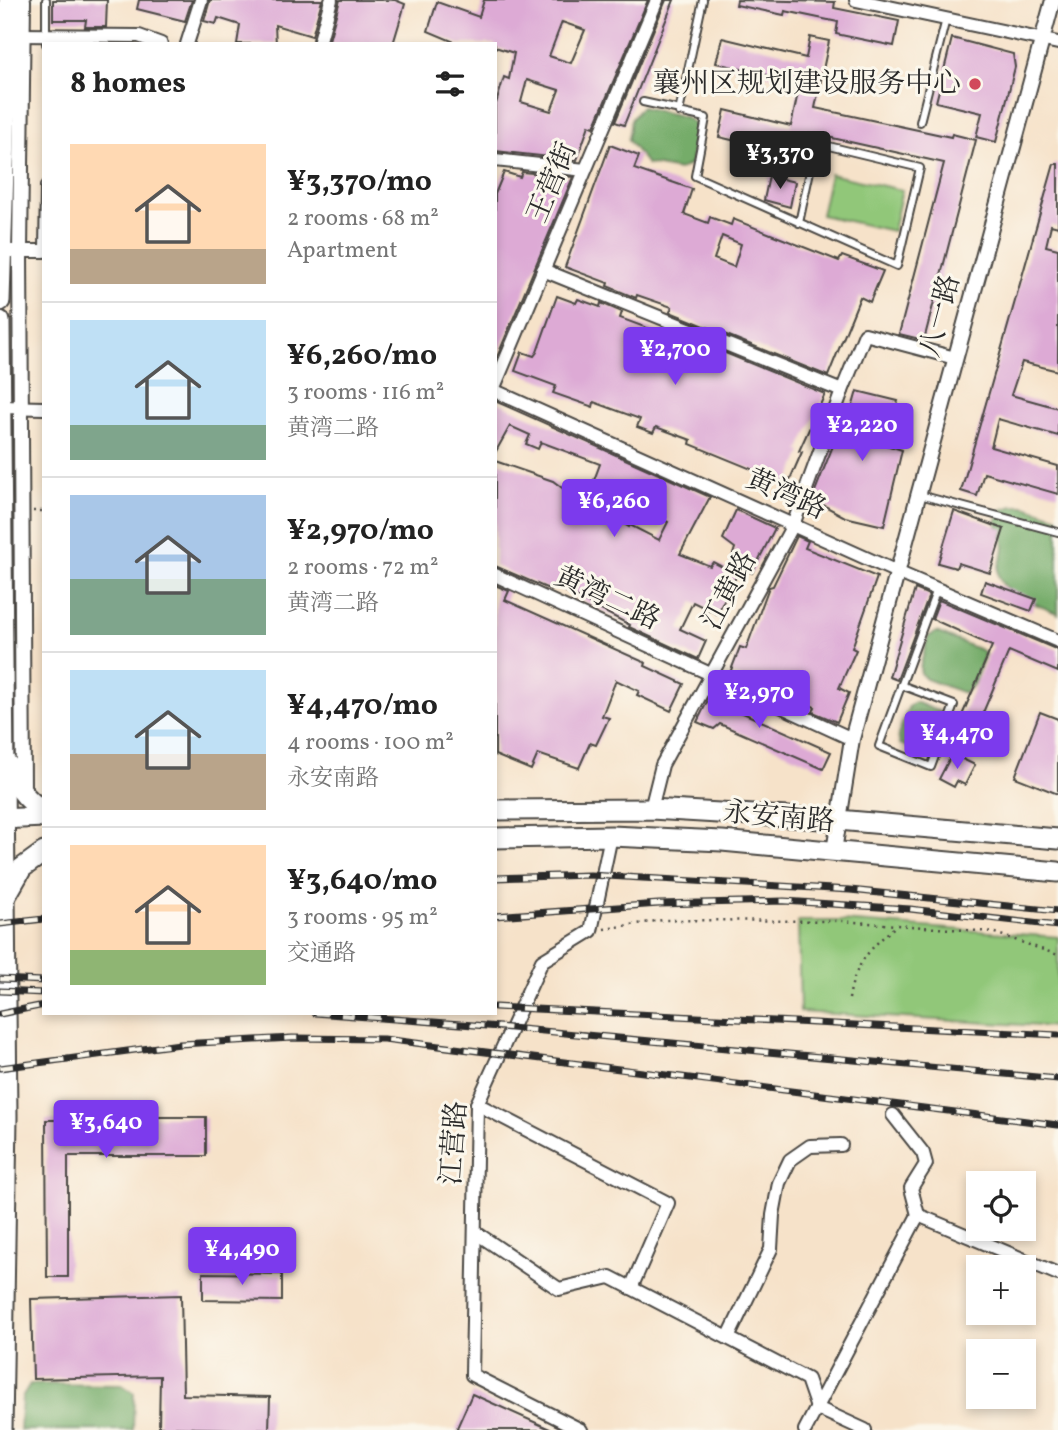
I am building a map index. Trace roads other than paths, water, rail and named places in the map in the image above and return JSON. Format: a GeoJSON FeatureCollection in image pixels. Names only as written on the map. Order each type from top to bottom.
{"type":"FeatureCollection","features":[{"type":"Feature","properties":{"kind":"main road"},"geometry":{"type":"LineString","coordinates":[[0,301],[11,251],[15,35],[9,0]]}},
{"type":"Feature","properties":{"kind":"main road"},"geometry":{"type":"LineString","coordinates":[[0,321],[6,1118],[2,1430]]}},
{"type":"Feature","properties":{"kind":"main road"},"geometry":{"type":"LineString","coordinates":[[3,753],[15,785],[42,810]]}},
{"type":"Feature","properties":{"kind":"main road","name":"永安南路"},"geometry":{"type":"LineString","coordinates":[[497,810],[650,809],[838,820],[1058,839]]}},
{"type":"Feature","properties":{"kind":"main road"},"geometry":{"type":"LineString","coordinates":[[2,819],[42,817]]}},
{"type":"Feature","properties":{"kind":"main road","name":"永安南路"},"geometry":{"type":"LineString","coordinates":[[497,838],[611,836],[722,841],[1058,872]]}},
{"type":"Feature","properties":{"kind":"main road"},"geometry":{"type":"LineString","coordinates":[[2,852],[42,851]]}},
{"type":"Feature","properties":{"kind":"main road"},"geometry":{"type":"LineString","coordinates":[[4,900],[22,868],[42,853]]}},
{"type":"Feature","properties":{"kind":"street"},"geometry":{"type":"LineString","coordinates":[[23,0],[15,35],[46,39],[139,36],[156,42]]}},
{"type":"Feature","properties":{"kind":"street"},"geometry":{"type":"LineString","coordinates":[[188,42],[201,0]]}},
{"type":"Feature","properties":{"kind":"street"},"geometry":{"type":"LineString","coordinates":[[320,42],[331,0]]}},
{"type":"Feature","properties":{"kind":"street","name":"王营街"},"geometry":{"type":"LineString","coordinates":[[497,380],[657,0]]}},
{"type":"Feature","properties":{"kind":"street"},"geometry":{"type":"LineString","coordinates":[[856,0],[1058,43]]}},
{"type":"Feature","properties":{"kind":"street","name":"八一路"},"geometry":{"type":"LineString","coordinates":[[834,851],[852,739],[1053,0]]}},
{"type":"Feature","properties":{"kind":"street"},"geometry":{"type":"LineString","coordinates":[[497,160],[586,170]]}},
{"type":"Feature","properties":{"kind":"street"},"geometry":{"type":"LineString","coordinates":[[23,793],[21,407],[11,251],[42,252]]}},
{"type":"Feature","properties":{"kind":"street"},"geometry":{"type":"LineString","coordinates":[[543,270],[842,391]]}},
{"type":"Feature","properties":{"kind":"street","name":"江黄路"},"geometry":{"type":"LineString","coordinates":[[650,809],[662,765],[793,525],[865,334],[955,358]]}},
{"type":"Feature","properties":{"kind":"street","name":"黄湾路"},"geometry":{"type":"LineString","coordinates":[[497,392],[897,572],[1058,641]]}},
{"type":"Feature","properties":{"kind":"street"},"geometry":{"type":"LineString","coordinates":[[1,407],[42,408]]}},
{"type":"Feature","properties":{"kind":"street","name":"黄湾二路"},"geometry":{"type":"LineString","coordinates":[[497,576],[852,739]]}},
{"type":"Feature","properties":{"kind":"street","name":"江营路"},"geometry":{"type":"LineString","coordinates":[[580,1430],[472,1375],[477,1104],[542,961],[590,931],[611,836]]}},
{"type":"Feature","properties":{"kind":"street"},"geometry":{"type":"LineString","coordinates":[[477,1104],[668,1203],[631,1288]]}},
{"type":"Feature","properties":{"kind":"street"},"geometry":{"type":"LineString","coordinates":[[805,1430],[918,1215],[911,1188],[926,1164],[923,1153],[893,1115]]}},
{"type":"Feature","properties":{"kind":"street"},"geometry":{"type":"LineString","coordinates":[[728,1339],[771,1248],[779,1183],[790,1160],[810,1146],[841,1145]]}},
{"type":"Feature","properties":{"kind":"street"},"geometry":{"type":"LineString","coordinates":[[918,1215],[1058,1274]]}},
{"type":"Feature","properties":{"kind":"street"},"geometry":{"type":"LineString","coordinates":[[475,1232],[559,1289],[610,1277],[807,1379],[817,1408],[864,1430]]}},
{"type":"Feature","properties":{"kind":"lane"},"geometry":{"type":"LineString","coordinates":[[46,0],[46,39]]}},
{"type":"Feature","properties":{"kind":"lane"},"geometry":{"type":"LineString","coordinates":[[680,110],[703,0]]}},
{"type":"Feature","properties":{"kind":"lane"},"geometry":{"type":"LineString","coordinates":[[920,122],[946,19]]}},
{"type":"Feature","properties":{"kind":"lane"},"geometry":{"type":"LineString","coordinates":[[642,102],[706,118],[695,176],[799,223],[897,266],[920,168],[816,143],[799,223]]}},
{"type":"Feature","properties":{"kind":"lane"},"geometry":{"type":"LineString","coordinates":[[918,495],[1058,532]]}},
{"type":"Feature","properties":{"kind":"lane"},"geometry":{"type":"LineString","coordinates":[[901,685],[954,705],[931,767],[879,746],[901,685],[937,589]]}},
{"type":"Feature","properties":{"kind":"railway"},"geometry":{"type":"LineString","coordinates":[[497,878],[590,875],[850,890],[1058,911]]}},
{"type":"Feature","properties":{"kind":"railway"},"geometry":{"type":"LineString","coordinates":[[497,916],[659,904],[784,901],[910,909],[1058,926]]}},
{"type":"Feature","properties":{"kind":"railway"},"geometry":{"type":"LineString","coordinates":[[0,924],[42,919]]}},
{"type":"Feature","properties":{"kind":"railway"},"geometry":{"type":"LineString","coordinates":[[0,979],[42,981]]}},
{"type":"Feature","properties":{"kind":"railway"},"geometry":{"type":"LineString","coordinates":[[0,991],[42,993]]}},
{"type":"Feature","properties":{"kind":"railway"},"geometry":{"type":"LineString","coordinates":[[0,1014],[42,1005]]}},
{"type":"Feature","properties":{"kind":"railway"},"geometry":{"type":"LineString","coordinates":[[497,1007],[1058,1035]]}},
{"type":"Feature","properties":{"kind":"railway"},"geometry":{"type":"LineString","coordinates":[[341,1015],[500,1027],[1058,1079]]}},
{"type":"Feature","properties":{"kind":"railway"},"geometry":{"type":"LineString","coordinates":[[0,1068],[180,1044],[292,1038],[384,1039],[1058,1125]]}},
{"type":"Feature","properties":{"kind":"place","name":"襄州区规划建设服务中心"},"geometry":{"type":"Point","coordinates":[975,84]}}]}
